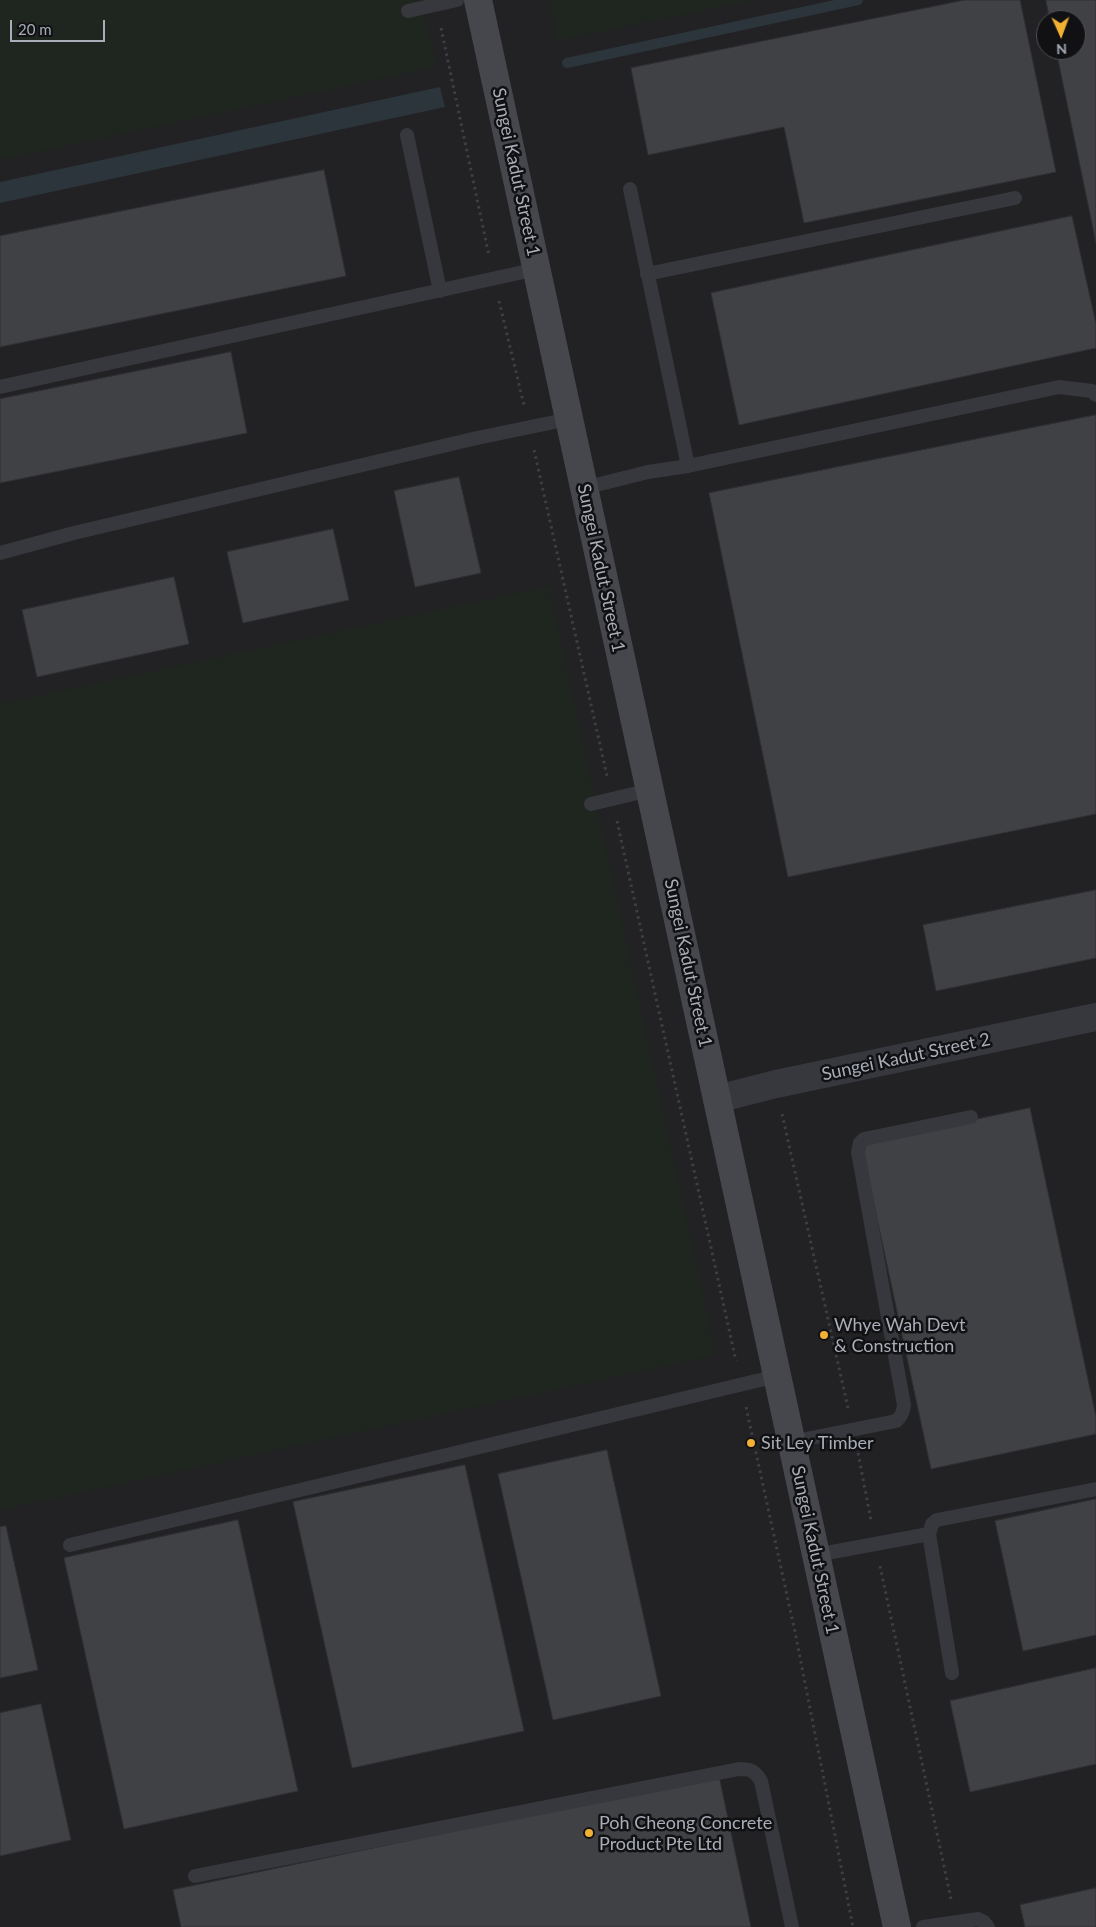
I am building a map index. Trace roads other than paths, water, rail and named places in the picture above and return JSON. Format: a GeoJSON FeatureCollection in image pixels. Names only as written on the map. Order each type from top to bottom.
{"type":"FeatureCollection","features":[{"type":"Feature","properties":{"kind":"street","name":"Sungei Kadut Street 1"},"geometry":{"type":"LineString","coordinates":[[478,0],[897,1927]]}},
{"type":"Feature","properties":{"kind":"street","name":"Sungei Kadut Street 2"},"geometry":{"type":"LineString","coordinates":[[716,1099],[776,1084],[1096,1017]]}},
{"type":"Feature","properties":{"kind":"lane"},"geometry":{"type":"LineString","coordinates":[[408,11],[457,0]]}},
{"type":"Feature","properties":{"kind":"lane"},"geometry":{"type":"LineString","coordinates":[[407,135],[440,291]]}},
{"type":"Feature","properties":{"kind":"lane"},"geometry":{"type":"LineString","coordinates":[[630,189],[688,466]]}},
{"type":"Feature","properties":{"kind":"lane"},"geometry":{"type":"LineString","coordinates":[[647,274],[1015,198]]}},
{"type":"Feature","properties":{"kind":"lane"},"geometry":{"type":"LineString","coordinates":[[0,387],[537,269]]}},
{"type":"Feature","properties":{"kind":"lane"},"geometry":{"type":"LineString","coordinates":[[584,488],[648,472],[688,466],[1059,387],[1092,391],[1096,395]]}},
{"type":"Feature","properties":{"kind":"lane"},"geometry":{"type":"LineString","coordinates":[[0,554],[74,533],[569,419]]}},
{"type":"Feature","properties":{"kind":"lane"},"geometry":{"type":"LineString","coordinates":[[591,804],[650,790]]}},
{"type":"Feature","properties":{"kind":"lane"},"geometry":{"type":"LineString","coordinates":[[791,1442],[896,1421],[901,1417],[904,1404],[858,1152],[860,1143],[864,1140],[971,1117]]}},
{"type":"Feature","properties":{"kind":"lane"},"geometry":{"type":"LineString","coordinates":[[70,1545],[777,1376]]}},
{"type":"Feature","properties":{"kind":"lane"},"geometry":{"type":"LineString","coordinates":[[952,1673],[929,1534],[932,1524],[937,1520],[1096,1489]]}},
{"type":"Feature","properties":{"kind":"lane"},"geometry":{"type":"LineString","coordinates":[[816,1555],[929,1534]]}},
{"type":"Feature","properties":{"kind":"lane"},"geometry":{"type":"LineString","coordinates":[[195,1876],[739,1769],[750,1769],[757,1773],[761,1781],[792,1927]]}},
{"type":"Feature","properties":{"kind":"lane"},"geometry":{"type":"LineString","coordinates":[[924,1927],[978,1919],[988,1927]]}},
{"type":"Feature","properties":{"kind":"waterway"},"geometry":{"type":"LineString","coordinates":[[567,63],[858,0]]}},
{"type":"Feature","properties":{"kind":"place","name":"Whye Wah Devt & Construction"},"geometry":{"type":"Point","coordinates":[824,1335]}},
{"type":"Feature","properties":{"kind":"place","name":"Sit Ley Timber"},"geometry":{"type":"Point","coordinates":[751,1443]}},
{"type":"Feature","properties":{"kind":"place","name":"Poh Cheong Concrete Product Pte Ltd"},"geometry":{"type":"Point","coordinates":[589,1833]}}]}
